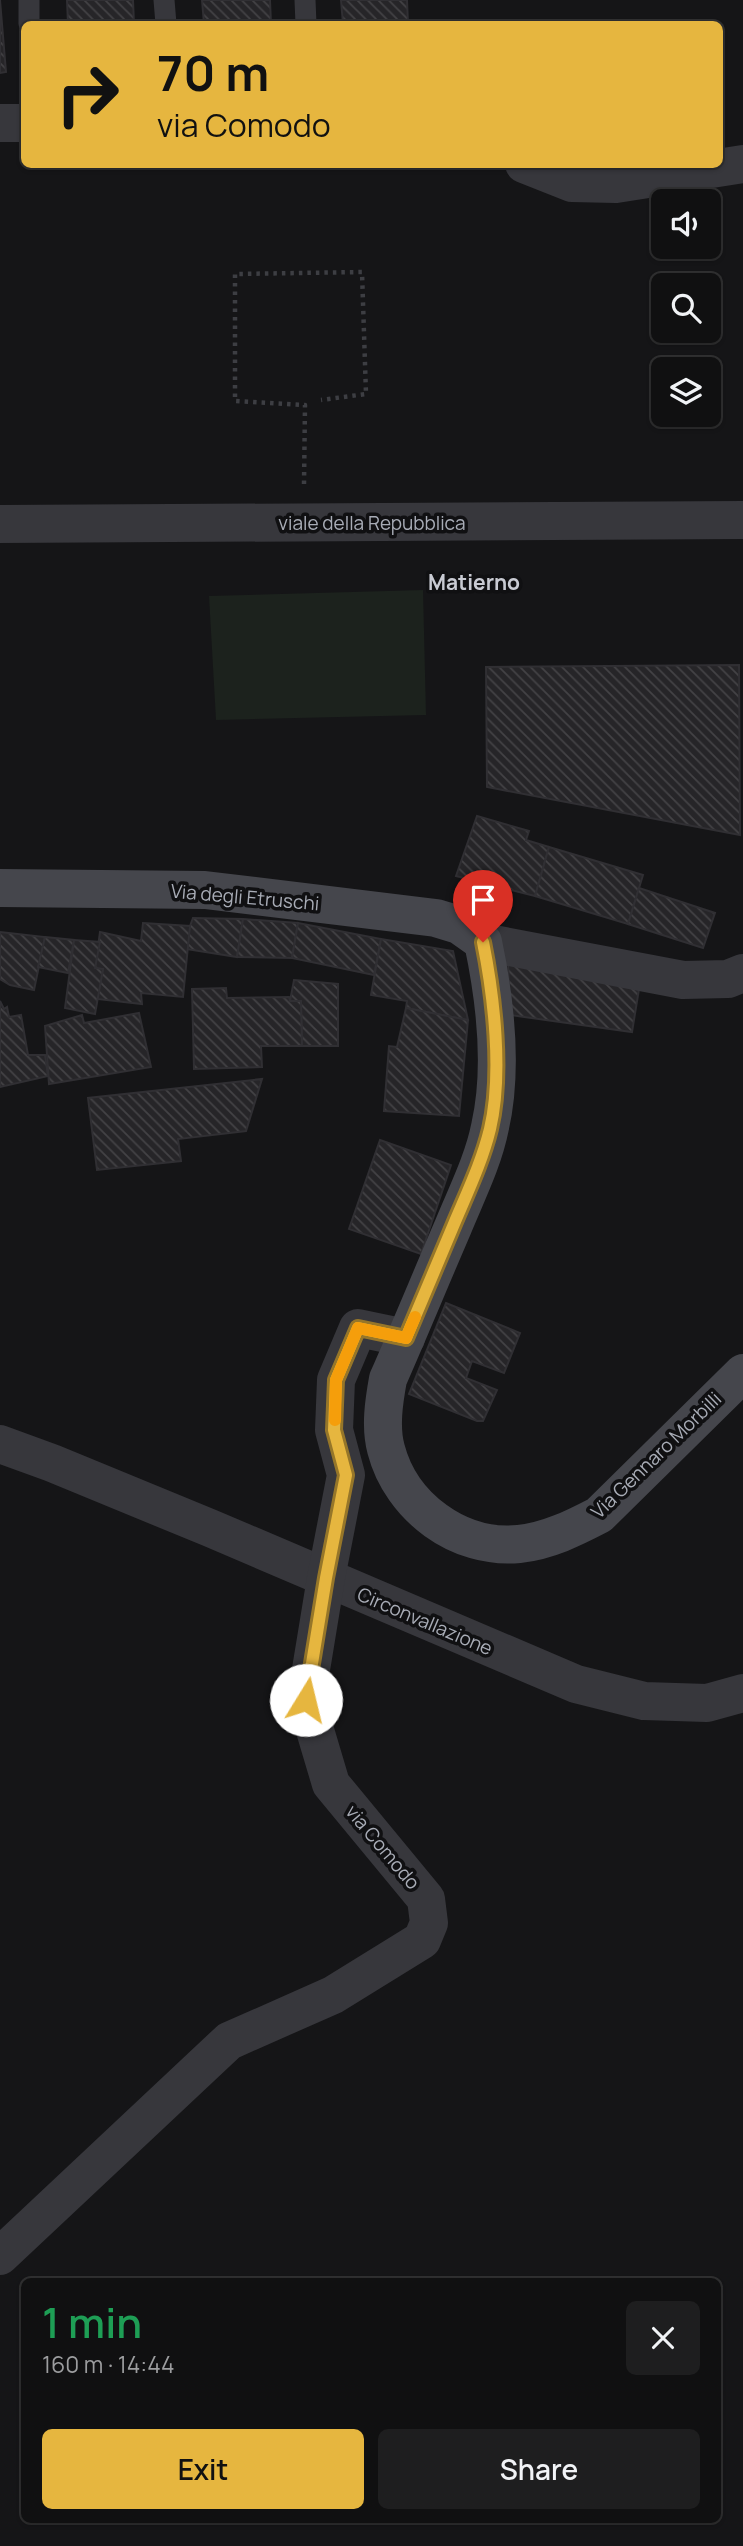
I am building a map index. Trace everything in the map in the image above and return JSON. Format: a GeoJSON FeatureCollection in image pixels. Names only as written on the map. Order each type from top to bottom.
{"type":"FeatureCollection","features":[{"type":"Feature","properties":{"kind":"main road","name":"Via degli Etruschi"},"geometry":{"type":"LineString","coordinates":[[0,888],[205,890],[436,918],[459,925],[483,942]]}},
{"type":"Feature","properties":{"kind":"main road","name":"Via Gennaro Morbilli"},"geometry":{"type":"LineString","coordinates":[[483,942],[494,1017],[495,1078],[490,1126],[479,1165],[388,1379],[384,1398],[386,1448],[398,1476],[412,1499],[428,1516],[458,1535],[497,1545],[538,1541],[565,1532],[599,1515],[743,1373]]}},
{"type":"Feature","properties":{"kind":"street"},"geometry":{"type":"LineString","coordinates":[[0,123],[21,123]]}},
{"type":"Feature","properties":{"kind":"street"},"geometry":{"type":"LineString","coordinates":[[723,167],[743,164]]}},
{"type":"Feature","properties":{"kind":"street"},"geometry":{"type":"LineString","coordinates":[[534,168],[572,183],[616,184],[718,168]]}},
{"type":"Feature","properties":{"kind":"street","name":"viale della Repubblica"},"geometry":{"type":"LineString","coordinates":[[0,524],[743,520]]}},
{"type":"Feature","properties":{"kind":"street"},"geometry":{"type":"LineString","coordinates":[[483,942],[683,980],[728,979],[743,973]]}},
{"type":"Feature","properties":{"kind":"street","name":"via Comodo"},"geometry":{"type":"LineString","coordinates":[[0,2256],[229,2041],[332,1995],[422,1940],[429,1923],[426,1899],[331,1784],[306,1700],[346,1475],[334,1430],[336,1380],[358,1328],[406,1338]]}},
{"type":"Feature","properties":{"kind":"street","name":"Circonvallazione"},"geometry":{"type":"LineString","coordinates":[[0,1444],[210,1528],[576,1684],[644,1701],[707,1703],[743,1693]]}},
{"type":"Feature","properties":{"kind":"lane"},"geometry":{"type":"LineString","coordinates":[[29,0],[29,21]]}},
{"type":"Feature","properties":{"kind":"lane"},"geometry":{"type":"LineString","coordinates":[[164,0],[166,21]]}},
{"type":"Feature","properties":{"kind":"lane"},"geometry":{"type":"LineString","coordinates":[[305,0],[306,21]]}},
{"type":"Feature","properties":{"kind":"path","name":"viale della Repubblica"},"geometry":{"type":"LineString","coordinates":[[303,524],[305,405],[236,401],[235,274],[362,272],[366,394],[321,400]]}},
{"type":"Feature","properties":{"kind":"shaded area"},"geometry":{"type":"Polygon","coordinates":[[[423,590],[426,715],[216,720],[209,596],[423,590]]]}},
{"type":"Feature","properties":{"kind":"building"},"geometry":{"type":"Polygon","coordinates":[[[0,0],[6,72],[0,73],[0,0]]]}},
{"type":"Feature","properties":{"kind":"building"},"geometry":{"type":"Polygon","coordinates":[[[67,0],[133,0],[134,21],[68,21],[67,0]]]}},
{"type":"Feature","properties":{"kind":"building"},"geometry":{"type":"Polygon","coordinates":[[[202,0],[270,0],[271,21],[204,21],[202,0]]]}},
{"type":"Feature","properties":{"kind":"building"},"geometry":{"type":"Polygon","coordinates":[[[341,0],[407,0],[408,21],[343,21],[341,0]]]}},
{"type":"Feature","properties":{"kind":"building"},"geometry":{"type":"Polygon","coordinates":[[[739,665],[740,835],[487,787],[486,667],[739,665]]]}},
{"type":"Feature","properties":{"kind":"building"},"geometry":{"type":"Polygon","coordinates":[[[477,816],[529,831],[526,840],[549,847],[535,896],[456,876],[477,816]]]}},
{"type":"Feature","properties":{"kind":"building"},"geometry":{"type":"Polygon","coordinates":[[[549,847],[643,875],[628,924],[535,896],[549,847]]]}},
{"type":"Feature","properties":{"kind":"building"},"geometry":{"type":"Polygon","coordinates":[[[639,888],[715,913],[703,948],[628,924],[639,888]]]}},
{"type":"Feature","properties":{"kind":"building"},"geometry":{"type":"Polygon","coordinates":[[[193,918],[243,919],[237,957],[186,949],[193,918]]]}},
{"type":"Feature","properties":{"kind":"building"},"geometry":{"type":"Polygon","coordinates":[[[243,919],[298,923],[292,958],[237,957],[243,919]]]}},
{"type":"Feature","properties":{"kind":"building"},"geometry":{"type":"Polygon","coordinates":[[[143,923],[190,926],[183,997],[141,993],[142,1004],[97,999],[103,969],[95,968],[100,932],[141,941],[143,923]]]}},
{"type":"Feature","properties":{"kind":"building"},"geometry":{"type":"Polygon","coordinates":[[[298,923],[381,939],[374,975],[292,958],[298,923]]]}},
{"type":"Feature","properties":{"kind":"building"},"geometry":{"type":"Polygon","coordinates":[[[0,932],[45,937],[34,990],[10,985],[0,979],[0,932]]]}},
{"type":"Feature","properties":{"kind":"building"},"geometry":{"type":"Polygon","coordinates":[[[45,937],[74,940],[68,973],[38,967],[45,937]]]}},
{"type":"Feature","properties":{"kind":"building"},"geometry":{"type":"Polygon","coordinates":[[[381,939],[453,951],[468,1020],[406,1008],[407,1001],[371,995],[381,939]]]}},
{"type":"Feature","properties":{"kind":"building"},"geometry":{"type":"Polygon","coordinates":[[[74,940],[100,942],[95,968],[103,969],[95,1014],[65,1008],[74,940]]]}},
{"type":"Feature","properties":{"kind":"building"},"geometry":{"type":"Polygon","coordinates":[[[508,962],[640,983],[632,1032],[510,1015],[508,962]]]}},
{"type":"Feature","properties":{"kind":"building"},"geometry":{"type":"Polygon","coordinates":[[[294,980],[338,984],[338,1046],[302,1046],[301,1001],[290,1001],[294,980]]]}},
{"type":"Feature","properties":{"kind":"building"},"geometry":{"type":"Polygon","coordinates":[[[226,988],[227,998],[289,997],[290,1001],[301,1001],[302,1046],[261,1046],[262,1067],[194,1069],[192,989],[226,988]]]}},
{"type":"Feature","properties":{"kind":"building"},"geometry":{"type":"Polygon","coordinates":[[[0,1001],[4,1009],[7,1007],[9,1017],[21,1015],[28,1055],[45,1055],[48,1076],[0,1087],[0,1001]]]}},
{"type":"Feature","properties":{"kind":"building"},"geometry":{"type":"Polygon","coordinates":[[[406,1008],[468,1020],[459,1116],[384,1111],[389,1046],[397,1047],[406,1008]]]}},
{"type":"Feature","properties":{"kind":"building"},"geometry":{"type":"Polygon","coordinates":[[[139,1013],[151,1067],[49,1084],[45,1026],[82,1015],[84,1023],[139,1013]]]}},
{"type":"Feature","properties":{"kind":"building"},"geometry":{"type":"Polygon","coordinates":[[[262,1079],[246,1131],[178,1139],[181,1161],[97,1170],[88,1098],[262,1079]]]}},
{"type":"Feature","properties":{"kind":"building"},"geometry":{"type":"Polygon","coordinates":[[[380,1140],[451,1165],[421,1254],[349,1229],[380,1140]]]}},
{"type":"Feature","properties":{"kind":"building"},"geometry":{"type":"Polygon","coordinates":[[[446,1303],[520,1333],[504,1373],[472,1361],[466,1378],[497,1390],[483,1421],[409,1394],[446,1303]]]}},
{"type":"Feature","properties":{"kind":"slow traffic"},"geometry":{"type":"LineString","coordinates":[[335,1420],[336,1380],[358,1328],[406,1338],[415,1317]]}},
{"type":"Feature","properties":{"kind":"district","name":"Matierno"},"geometry":{"type":"Point","coordinates":[474,582]}},
{"type":"Feature","properties":{"kind":"route"},"geometry":{"type":"LineString","coordinates":[[306,1700],[346,1475],[334,1430],[336,1380],[358,1328],[406,1338],[479,1165],[490,1126],[495,1078],[494,1017],[483,942]]}}]}
